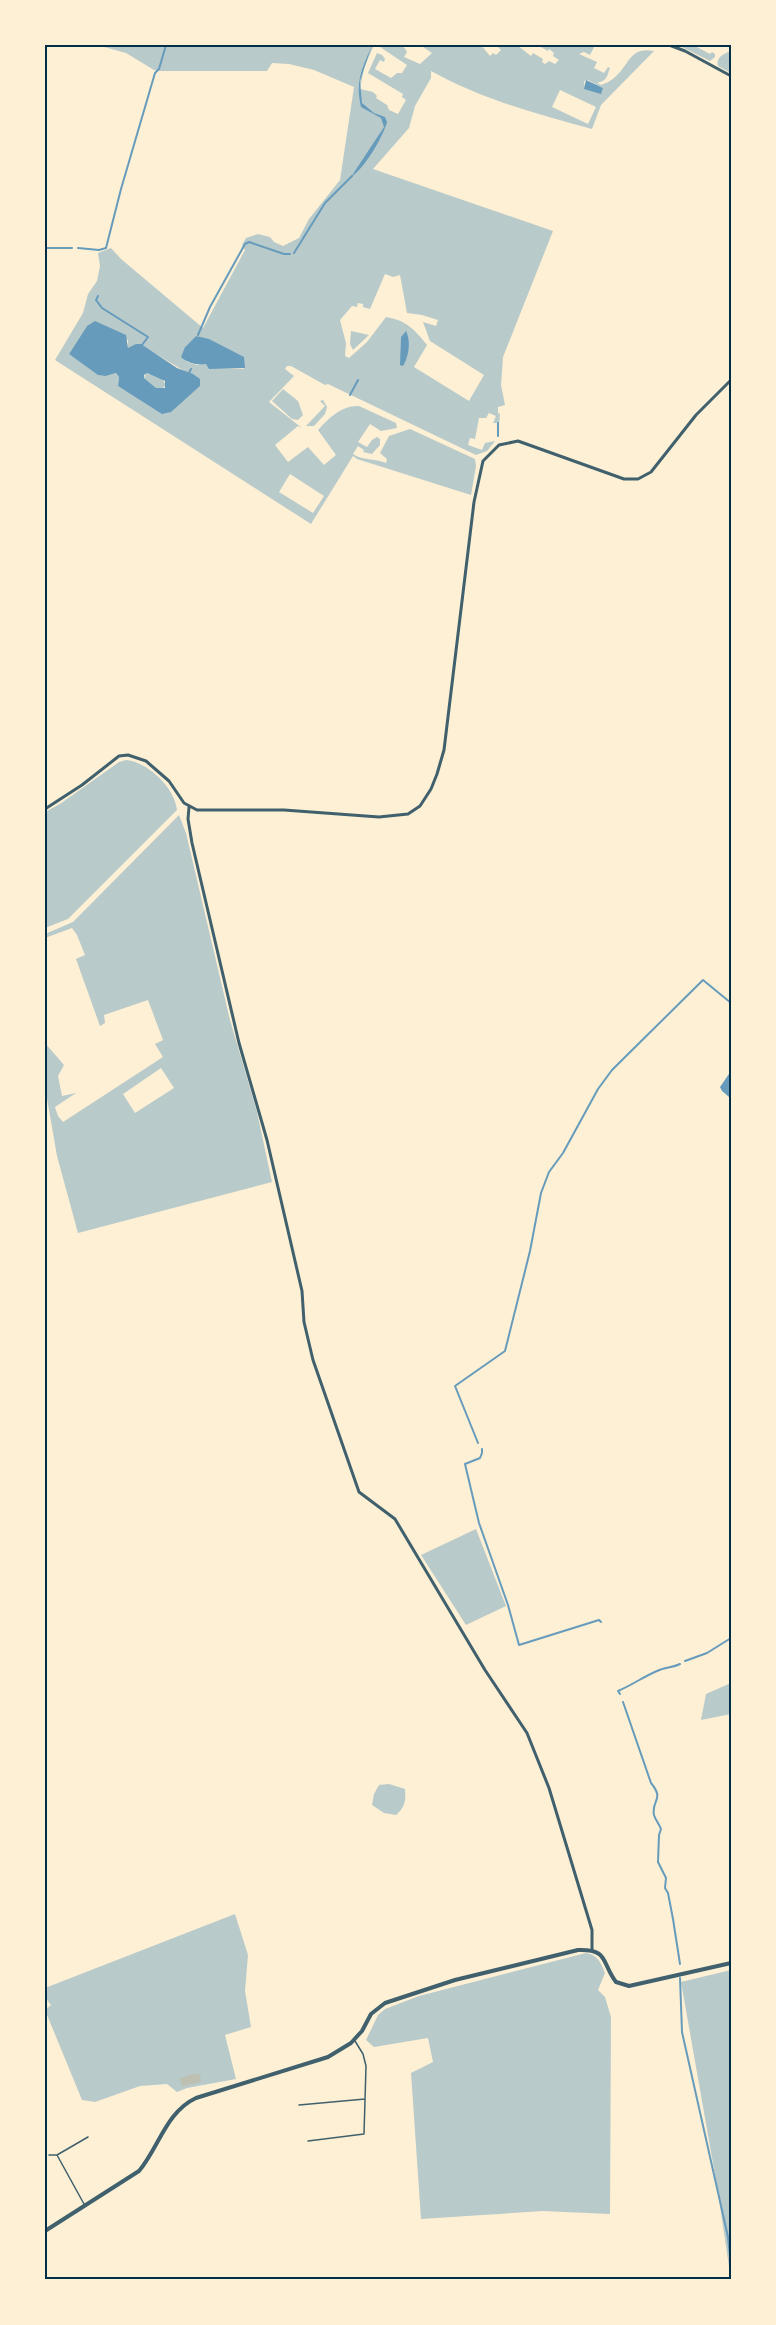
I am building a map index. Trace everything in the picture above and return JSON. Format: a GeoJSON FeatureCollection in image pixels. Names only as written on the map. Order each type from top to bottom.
{"type":"FeatureCollection","features":[{"type":"Feature","properties":{"kind":"street"},"geometry":{"type":"LineString","coordinates":[[669,45],[731,76]]}},
{"type":"Feature","properties":{"kind":"street"},"geometry":{"type":"LineString","coordinates":[[45,809],[125,754],[146,761],[155,768],[169,781],[189,807],[197,810],[284,810],[379,817],[408,814],[420,806],[431,789],[444,750],[474,502],[483,461],[499,445],[518,441],[624,479],[642,478],[651,472],[696,415],[731,380]]}},
{"type":"Feature","properties":{"kind":"street"},"geometry":{"type":"LineString","coordinates":[[189,807],[188,819],[192,843],[239,1043],[267,1140],[302,1291],[309,1342],[338,1436],[359,1492],[395,1519],[485,1670],[530,1739],[549,1788],[592,1930],[592,1950]]}},
{"type":"Feature","properties":{"kind":"street"},"geometry":{"type":"LineString","coordinates":[[45,2229],[139,2171],[149,2159],[172,2116],[187,2102],[315,2061],[338,2051],[354,2040],[371,2014],[385,2003],[455,1980],[578,1950],[598,1952],[616,1982],[629,1986],[731,1963]]}},
{"type":"Feature","properties":{"kind":"lane"},"geometry":{"type":"LineString","coordinates":[[308,2141],[364,2134],[366,2066],[363,2054],[354,2040]]}},
{"type":"Feature","properties":{"kind":"lane"},"geometry":{"type":"LineString","coordinates":[[299,2105],[366,2099]]}},
{"type":"Feature","properties":{"kind":"lane"},"geometry":{"type":"LineString","coordinates":[[49,2155],[57,2155],[88,2137]]}},
{"type":"Feature","properties":{"kind":"lane"},"geometry":{"type":"LineString","coordinates":[[57,2155],[85,2206]]}},
{"type":"Feature","properties":{"kind":"shaded area"},"geometry":{"type":"Polygon","coordinates":[[[97,45],[374,45],[364,68],[360,89],[373,92],[376,98],[387,105],[389,110],[398,114],[406,100],[402,97],[403,94],[368,73],[377,53],[385,59],[384,62],[380,60],[375,69],[391,78],[397,73],[402,73],[407,65],[380,47],[381,45],[403,47],[407,52],[404,57],[420,64],[432,53],[420,45],[475,45],[477,47],[481,45],[490,56],[493,53],[496,55],[501,50],[498,47],[500,45],[517,45],[531,56],[533,53],[543,59],[542,62],[545,64],[549,61],[555,64],[559,60],[549,49],[548,51],[541,47],[542,45],[595,45],[590,55],[584,52],[579,54],[597,62],[594,68],[604,73],[608,67],[610,68],[605,79],[597,83],[601,85],[614,78],[639,51],[654,51],[601,105],[592,129],[489,98],[431,71],[431,78],[415,106],[409,128],[373,169],[553,231],[503,357],[501,385],[505,405],[498,407],[500,414],[498,436],[498,423],[493,423],[496,416],[489,413],[486,418],[479,418],[475,439],[470,438],[468,445],[482,450],[485,443],[495,441],[487,451],[476,455],[328,384],[325,385],[291,366],[285,369],[294,376],[269,402],[302,428],[298,426],[275,445],[288,462],[308,447],[324,465],[336,455],[318,430],[341,410],[359,406],[396,423],[397,428],[381,431],[370,424],[358,442],[367,447],[377,437],[380,439],[380,445],[372,454],[363,452],[364,450],[358,446],[353,454],[386,463],[387,459],[380,453],[389,436],[410,429],[475,459],[471,495],[353,456],[311,524],[55,360],[83,313],[88,294],[97,281],[100,266],[98,253],[111,248],[203,328],[245,250],[242,245],[246,238],[258,234],[270,237],[274,242],[283,246],[299,238],[309,219],[340,180],[354,87],[314,70],[289,64],[272,63],[267,71],[161,71],[154,70],[126,53],[97,45]],[[588,80],[584,81],[585,89],[601,93],[603,88],[588,80]],[[560,90],[552,107],[588,124],[596,107],[560,90]],[[385,274],[370,309],[363,307],[363,304],[358,303],[357,307],[352,306],[340,320],[346,343],[345,356],[349,358],[367,342],[386,317],[405,323],[427,345],[414,367],[469,401],[484,375],[430,341],[423,322],[436,326],[438,320],[407,313],[400,275],[393,277],[385,274]],[[87,326],[69,354],[106,376],[116,373],[119,377],[118,386],[167,413],[200,386],[186,372],[141,345],[130,349],[128,340],[87,326]],[[196,336],[185,347],[187,362],[197,365],[204,363],[211,368],[244,369],[223,348],[196,336]],[[290,474],[279,492],[313,513],[324,496],[290,474]]]}},
{"type":"Feature","properties":{"kind":"shaded area"},"geometry":{"type":"Polygon","coordinates":[[[678,45],[693,45],[710,54],[712,52],[715,57],[710,61],[678,45]]]}},
{"type":"Feature","properties":{"kind":"shaded area"},"geometry":{"type":"Polygon","coordinates":[[[728,52],[731,53],[731,73],[718,66],[719,59],[728,52]]]}},
{"type":"Feature","properties":{"kind":"shaded area"},"geometry":{"type":"Polygon","coordinates":[[[351,331],[369,335],[353,350],[350,344],[351,331]]]}},
{"type":"Feature","properties":{"kind":"shaded area"},"geometry":{"type":"Polygon","coordinates":[[[146,373],[162,379],[166,385],[158,390],[144,378],[146,373]]]}},
{"type":"Feature","properties":{"kind":"shaded area"},"geometry":{"type":"Polygon","coordinates":[[[283,389],[298,401],[303,415],[298,420],[292,419],[272,401],[283,389]]]}},
{"type":"Feature","properties":{"kind":"shaded area"},"geometry":{"type":"Polygon","coordinates":[[[323,400],[327,407],[325,414],[314,426],[306,426],[325,406],[320,401],[323,400]]]}},
{"type":"Feature","properties":{"kind":"shaded area"},"geometry":{"type":"Polygon","coordinates":[[[126,760],[143,766],[159,778],[171,793],[177,810],[68,919],[45,928],[45,812],[119,762],[126,760]]]}},
{"type":"Feature","properties":{"kind":"shaded area"},"geometry":{"type":"Polygon","coordinates":[[[179,815],[186,833],[230,1020],[257,1112],[272,1182],[78,1233],[57,1156],[45,1087],[45,1043],[64,1065],[58,1076],[62,1096],[76,1093],[55,1107],[63,1122],[163,1057],[155,1044],[163,1040],[148,1000],[104,1015],[105,1023],[100,1026],[76,959],[85,955],[77,935],[72,928],[45,938],[45,934],[73,922],[179,815]],[[161,1068],[123,1094],[135,1113],[174,1088],[161,1068]]]}},
{"type":"Feature","properties":{"kind":"shaded area"},"geometry":{"type":"Polygon","coordinates":[[[476,1529],[506,1606],[466,1625],[421,1555],[476,1529]]]}},
{"type":"Feature","properties":{"kind":"shaded area"},"geometry":{"type":"Polygon","coordinates":[[[731,1683],[731,1714],[701,1720],[706,1694],[731,1683]]]}},
{"type":"Feature","properties":{"kind":"shaded area"},"geometry":{"type":"Polygon","coordinates":[[[389,1784],[405,1789],[404,1804],[396,1815],[384,1813],[372,1805],[379,1785],[389,1784]]]}},
{"type":"Feature","properties":{"kind":"shaded area"},"geometry":{"type":"Polygon","coordinates":[[[235,1914],[248,1955],[245,1991],[251,2027],[225,2035],[236,2079],[177,2092],[167,2084],[140,2086],[95,2102],[82,2100],[45,2010],[51,2005],[45,1997],[45,1988],[235,1914]]]}},
{"type":"Feature","properties":{"kind":"shaded area"},"geometry":{"type":"Polygon","coordinates":[[[586,1953],[596,1958],[605,1973],[598,1990],[605,1997],[611,2017],[610,2214],[543,2211],[421,2219],[411,2073],[433,2062],[428,2038],[374,2047],[366,2040],[378,2015],[385,2009],[419,1996],[586,1953]]]}},
{"type":"Feature","properties":{"kind":"shaded area"},"geometry":{"type":"Polygon","coordinates":[[[731,1970],[731,2280],[681,1982],[731,1970]]]}},
{"type":"Feature","properties":{"kind":"water"},"geometry":{"type":"Polygon","coordinates":[[[372,45],[360,81],[362,103],[374,113],[385,117],[387,122],[372,152],[362,167],[351,177],[384,127],[381,118],[361,107],[359,98],[360,75],[372,45]]]}},
{"type":"Feature","properties":{"kind":"water"},"geometry":{"type":"Polygon","coordinates":[[[586,80],[603,88],[601,94],[584,89],[586,80]]]}},
{"type":"Feature","properties":{"kind":"water"},"geometry":{"type":"Polygon","coordinates":[[[95,321],[126,335],[128,348],[141,344],[177,368],[193,374],[200,379],[200,386],[171,412],[162,414],[118,386],[119,377],[116,373],[106,376],[98,375],[69,354],[87,326],[95,321]],[[147,373],[144,375],[144,378],[156,388],[165,388],[165,381],[147,373]]]}},
{"type":"Feature","properties":{"kind":"water"},"geometry":{"type":"Polygon","coordinates":[[[406,331],[409,348],[403,366],[400,365],[401,337],[406,331]]]}},
{"type":"Feature","properties":{"kind":"water"},"geometry":{"type":"Polygon","coordinates":[[[196,336],[209,339],[244,357],[245,368],[209,369],[206,364],[194,364],[184,359],[181,357],[185,347],[196,336]]]}},
{"type":"Feature","properties":{"kind":"water"},"geometry":{"type":"Polygon","coordinates":[[[731,1071],[731,1096],[729,1097],[720,1087],[731,1071]]]}},
{"type":"Feature","properties":{"kind":"building"},"geometry":{"type":"Polygon","coordinates":[[[196,2073],[196,2075],[200,2074],[201,2082],[183,2086],[181,2084],[180,2078],[196,2073]]]}},
{"type":"Feature","properties":{"kind":"waterway"},"geometry":{"type":"LineString","coordinates":[[78,248],[99,250],[106,248],[155,73],[159,69],[166,45]]}},
{"type":"Feature","properties":{"kind":"waterway"},"geometry":{"type":"LineString","coordinates":[[294,253],[325,203],[352,176]]}},
{"type":"Feature","properties":{"kind":"waterway"},"geometry":{"type":"LineString","coordinates":[[198,335],[210,307],[245,244],[249,242],[290,254]]}},
{"type":"Feature","properties":{"kind":"waterway"},"geometry":{"type":"LineString","coordinates":[[45,248],[72,248]]}},
{"type":"Feature","properties":{"kind":"waterway"},"geometry":{"type":"LineString","coordinates":[[98,296],[96,300],[102,308],[148,337],[142,345]]}},
{"type":"Feature","properties":{"kind":"waterway"},"geometry":{"type":"LineString","coordinates":[[189,373],[191,369]]}},
{"type":"Feature","properties":{"kind":"waterway"},"geometry":{"type":"LineString","coordinates":[[350,395],[358,380]]}},
{"type":"Feature","properties":{"kind":"waterway"},"geometry":{"type":"LineString","coordinates":[[498,423],[498,436]]}},
{"type":"Feature","properties":{"kind":"waterway"},"geometry":{"type":"LineString","coordinates":[[478,1443],[455,1386],[505,1351],[530,1251],[541,1193],[549,1172],[563,1153],[598,1089],[612,1070],[703,980],[731,1003]]}},
{"type":"Feature","properties":{"kind":"waterway"},"geometry":{"type":"LineString","coordinates":[[482,1449],[480,1458],[465,1464],[479,1523],[508,1605],[519,1645],[599,1620],[601,1622]]}},
{"type":"Feature","properties":{"kind":"waterway"},"geometry":{"type":"LineString","coordinates":[[685,1661],[707,1653],[731,1638]]}},
{"type":"Feature","properties":{"kind":"waterway"},"geometry":{"type":"LineString","coordinates":[[620,1694],[618,1691],[652,1673],[680,1664]]}},
{"type":"Feature","properties":{"kind":"waterway"},"geometry":{"type":"LineString","coordinates":[[623,1702],[651,1783],[657,1793],[654,1810],[661,1829],[658,1862],[666,1878],[665,1888],[668,1893],[680,1964]]}},
{"type":"Feature","properties":{"kind":"waterway"},"geometry":{"type":"LineString","coordinates":[[680,1978],[682,2032],[728,2237],[731,2265]]}}]}
